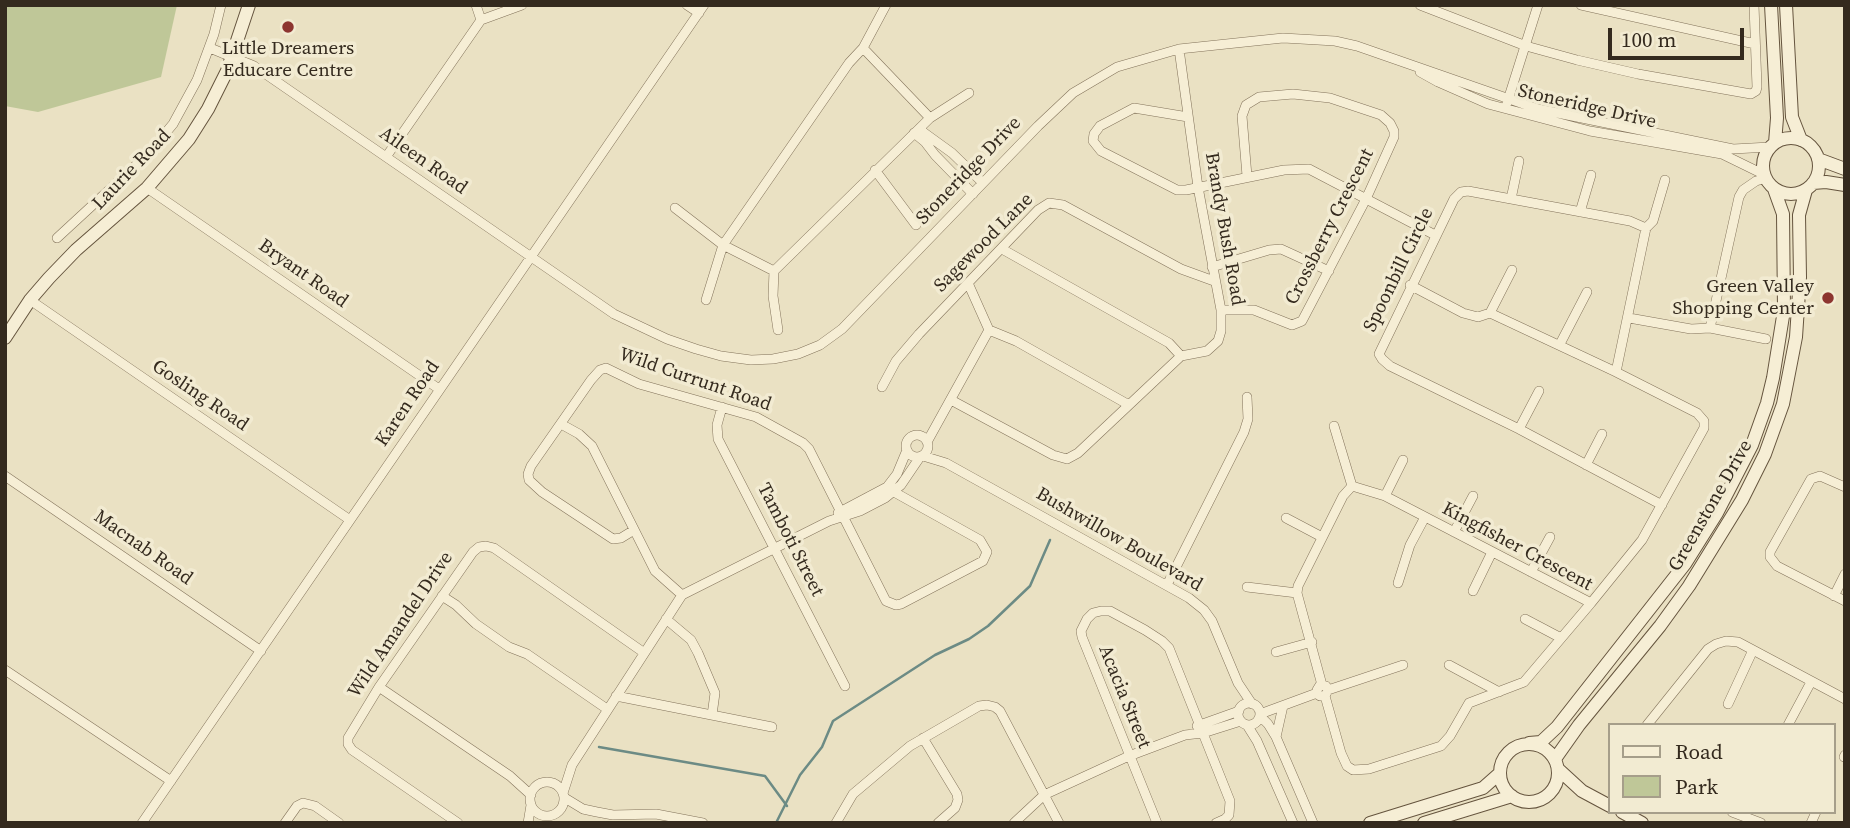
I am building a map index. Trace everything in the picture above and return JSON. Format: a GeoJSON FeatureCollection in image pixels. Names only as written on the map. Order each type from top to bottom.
{"type":"FeatureCollection","features":[{"type":"Feature","properties":{"kind":"main road","name":"Laurie Road"},"geometry":{"type":"LineString","coordinates":[[5,338],[30,300],[76,250],[147,188],[189,139],[219,89],[249,5]]}},
{"type":"Feature","properties":{"kind":"main road"},"geometry":{"type":"LineString","coordinates":[[1771,5],[1777,118],[1773,145],[1763,162],[1765,177],[1774,188],[1791,194],[1826,182],[1845,185]]}},
{"type":"Feature","properties":{"kind":"main road"},"geometry":{"type":"LineString","coordinates":[[1786,5],[1791,117],[1801,140]]}},
{"type":"Feature","properties":{"kind":"main road"},"geometry":{"type":"LineString","coordinates":[[1773,145],[1789,138],[1801,140],[1812,147],[1818,159],[1819,170],[1810,187]]}},
{"type":"Feature","properties":{"kind":"main road"},"geometry":{"type":"LineString","coordinates":[[1818,159],[1845,169]]}},
{"type":"Feature","properties":{"kind":"main road","name":"Greenstone Drive"},"geometry":{"type":"LineString","coordinates":[[1557,764],[1579,725],[1689,586],[1742,499],[1765,454],[1783,404],[1797,337],[1799,215],[1810,187]]}},
{"type":"Feature","properties":{"kind":"main road","name":"Greenstone Drive"},"geometry":{"type":"LineString","coordinates":[[1529,743],[1541,742],[1557,727],[1685,564],[1717,513],[1752,446],[1767,404],[1784,310],[1783,214],[1774,188]]}},
{"type":"Feature","properties":{"kind":"main road"},"geometry":{"type":"LineString","coordinates":[[1557,764],[1555,786],[1550,793],[1534,802],[1525,802],[1512,796],[1504,788],[1500,773],[1505,755],[1520,744],[1529,743],[1545,748],[1582,791],[1608,805]]}},
{"type":"Feature","properties":{"kind":"main road"},"geometry":{"type":"LineString","coordinates":[[1370,823],[1483,788],[1500,773]]}},
{"type":"Feature","properties":{"kind":"main road"},"geometry":{"type":"LineString","coordinates":[[1550,793],[1582,791]]}},
{"type":"Feature","properties":{"kind":"main road"},"geometry":{"type":"LineString","coordinates":[[1424,823],[1512,796]]}},
{"type":"Feature","properties":{"kind":"main road"},"geometry":{"type":"LineString","coordinates":[[1626,814],[1642,823]]}},
{"type":"Feature","properties":{"kind":"street"},"geometry":{"type":"LineString","coordinates":[[57,238],[159,142],[186,103],[210,48],[221,5]]}},
{"type":"Feature","properties":{"kind":"street"},"geometry":{"type":"LineString","coordinates":[[476,5],[481,20]]}},
{"type":"Feature","properties":{"kind":"street"},"geometry":{"type":"LineString","coordinates":[[386,157],[481,20],[522,5]]}},
{"type":"Feature","properties":{"kind":"street"},"geometry":{"type":"LineString","coordinates":[[687,5],[701,9]]}},
{"type":"Feature","properties":{"kind":"street"},"geometry":{"type":"LineString","coordinates":[[706,300],[723,245],[849,63],[863,48],[886,5]]}},
{"type":"Feature","properties":{"kind":"street"},"geometry":{"type":"LineString","coordinates":[[1420,5],[1526,46],[1637,74],[1751,94],[1757,87],[1754,5]]}},
{"type":"Feature","properties":{"kind":"street"},"geometry":{"type":"LineString","coordinates":[[1506,104],[1538,5]]}},
{"type":"Feature","properties":{"kind":"street"},"geometry":{"type":"LineString","coordinates":[[1581,5],[1755,44]]}},
{"type":"Feature","properties":{"kind":"street","name":"Karen Road"},"geometry":{"type":"LineString","coordinates":[[142,823],[701,9]]}},
{"type":"Feature","properties":{"kind":"street","name":"Stoneridge Drive"},"geometry":{"type":"LineString","coordinates":[[591,299],[614,314],[667,339],[721,356],[762,360],[798,354],[820,345],[842,330],[1038,126],[1080,88],[1117,67],[1179,49],[1243,41],[1313,39],[1357,46],[1405,62],[1438,82],[1590,131],[1722,155],[1765,177]]}},
{"type":"Feature","properties":{"kind":"street","name":"Aileen Road"},"geometry":{"type":"LineString","coordinates":[[210,48],[254,66],[591,299]]}},
{"type":"Feature","properties":{"kind":"street"},"geometry":{"type":"LineString","coordinates":[[863,48],[930,118]]}},
{"type":"Feature","properties":{"kind":"street","name":"Brandy Bush Road"},"geometry":{"type":"LineString","coordinates":[[951,400],[1052,456],[1067,459],[1078,453],[1181,356],[1207,351],[1216,345],[1222,331],[1221,310],[1198,187],[1179,49]]}},
{"type":"Feature","properties":{"kind":"street"},"geometry":{"type":"LineString","coordinates":[[778,330],[773,296],[774,271],[930,118],[969,93]]}},
{"type":"Feature","properties":{"kind":"street","name":"Crossberry Crescent"},"geometry":{"type":"LineString","coordinates":[[1221,310],[1248,309],[1286,324],[1297,324],[1306,316],[1366,199],[1394,137],[1392,127],[1381,115],[1318,95],[1264,96],[1246,105],[1242,121],[1247,176]]}},
{"type":"Feature","properties":{"kind":"street","name":"Stoneridge Drive"},"geometry":{"type":"LineString","coordinates":[[1506,104],[1734,149],[1773,145]]}},
{"type":"Feature","properties":{"kind":"street"},"geometry":{"type":"LineString","coordinates":[[1174,113],[1187,107]]}},
{"type":"Feature","properties":{"kind":"street"},"geometry":{"type":"LineString","coordinates":[[1188,117],[1130,109],[1098,128],[1093,141],[1101,151],[1173,189],[1186,190],[1247,176],[1297,168],[1309,169],[1435,235]]}},
{"type":"Feature","properties":{"kind":"street"},"geometry":{"type":"LineString","coordinates":[[916,131],[952,153],[983,183]]}},
{"type":"Feature","properties":{"kind":"street"},"geometry":{"type":"LineString","coordinates":[[916,131],[973,194]]}},
{"type":"Feature","properties":{"kind":"street"},"geometry":{"type":"LineString","coordinates":[[1511,198],[1519,161]]}},
{"type":"Feature","properties":{"kind":"street"},"geometry":{"type":"LineString","coordinates":[[876,170],[916,225]]}},
{"type":"Feature","properties":{"kind":"street"},"geometry":{"type":"LineString","coordinates":[[1580,212],[1591,175]]}},
{"type":"Feature","properties":{"kind":"street"},"geometry":{"type":"LineString","coordinates":[[1710,328],[1739,197],[1743,190],[1765,177]]}},
{"type":"Feature","properties":{"kind":"street"},"geometry":{"type":"LineString","coordinates":[[1616,372],[1646,228],[1653,221],[1664,180]]}},
{"type":"Feature","properties":{"kind":"street","name":"Bryant Road"},"geometry":{"type":"LineString","coordinates":[[147,188],[439,389]]}},
{"type":"Feature","properties":{"kind":"street","name":"Spoonbill Circle"},"geometry":{"type":"LineString","coordinates":[[1646,228],[1630,221],[1511,198],[1461,192],[1454,199],[1435,235],[1379,354],[1390,366],[1519,429],[1662,505]]}},
{"type":"Feature","properties":{"kind":"street","name":"Sagewood Lane"},"geometry":{"type":"LineString","coordinates":[[882,387],[896,361],[919,334],[1045,205],[1057,202],[1181,269],[1214,281]]}},
{"type":"Feature","properties":{"kind":"street"},"geometry":{"type":"LineString","coordinates":[[675,208],[723,245],[774,271]]}},
{"type":"Feature","properties":{"kind":"street"},"geometry":{"type":"LineString","coordinates":[[1212,267],[1281,248],[1329,271]]}},
{"type":"Feature","properties":{"kind":"street"},"geometry":{"type":"LineString","coordinates":[[1002,249],[1169,343],[1181,356]]}},
{"type":"Feature","properties":{"kind":"street"},"geometry":{"type":"LineString","coordinates":[[1490,313],[1512,270]]}},
{"type":"Feature","properties":{"kind":"street"},"geometry":{"type":"LineString","coordinates":[[968,283],[989,330],[1016,341],[1129,405]]}},
{"type":"Feature","properties":{"kind":"street"},"geometry":{"type":"LineString","coordinates":[[1410,285],[1468,315],[1478,317],[1490,313],[1560,344],[1697,413],[1703,421],[1704,428],[1662,505],[1625,562],[1591,603]]}},
{"type":"Feature","properties":{"kind":"street"},"geometry":{"type":"LineString","coordinates":[[1560,344],[1587,292]]}},
{"type":"Feature","properties":{"kind":"street","name":"Gosling Road"},"geometry":{"type":"LineString","coordinates":[[30,300],[350,520]]}},
{"type":"Feature","properties":{"kind":"street"},"geometry":{"type":"LineString","coordinates":[[1629,318],[1691,329],[1710,328],[1766,339]]}},
{"type":"Feature","properties":{"kind":"street"},"geometry":{"type":"LineString","coordinates":[[534,823],[543,816],[554,815],[564,803],[572,765],[682,595],[891,489],[922,456],[935,426],[989,330]]}},
{"type":"Feature","properties":{"kind":"street","name":"Wild Currunt Road"},"geometry":{"type":"LineString","coordinates":[[561,424],[596,373],[606,368],[639,384],[756,417],[809,449],[883,597],[891,603],[901,604],[984,561],[987,552],[980,540],[891,489]]}},
{"type":"Feature","properties":{"kind":"street"},"geometry":{"type":"LineString","coordinates":[[1519,429],[1539,391]]}},
{"type":"Feature","properties":{"kind":"street"},"geometry":{"type":"LineString","coordinates":[[1167,585],[1244,432],[1248,419],[1247,397]]}},
{"type":"Feature","properties":{"kind":"street","name":"Tamboti Street"},"geometry":{"type":"LineString","coordinates":[[722,407],[717,425],[718,439],[845,686]]}},
{"type":"Feature","properties":{"kind":"street"},"geometry":{"type":"LineString","coordinates":[[634,530],[621,538],[613,539],[542,492],[529,480],[531,466],[561,424],[579,434],[592,446],[655,571],[682,595]]}},
{"type":"Feature","properties":{"kind":"street"},"geometry":{"type":"LineString","coordinates":[[891,489],[909,439],[935,426]]}},
{"type":"Feature","properties":{"kind":"street"},"geometry":{"type":"LineString","coordinates":[[1247,586],[1297,593],[1302,577],[1343,496],[1352,486],[1334,426]]}},
{"type":"Feature","properties":{"kind":"street"},"geometry":{"type":"LineString","coordinates":[[1586,465],[1602,434]]}},
{"type":"Feature","properties":{"kind":"street"},"geometry":{"type":"LineString","coordinates":[[919,436],[928,444]]}},
{"type":"Feature","properties":{"kind":"street","name":"Bushwillow Boulevard"},"geometry":{"type":"LineString","coordinates":[[928,444],[946,463]]}},
{"type":"Feature","properties":{"kind":"street"},"geometry":{"type":"LineString","coordinates":[[907,450],[914,457],[922,456]]}},
{"type":"Feature","properties":{"kind":"street","name":"Bushwillow Boulevard"},"geometry":{"type":"LineString","coordinates":[[922,456],[946,463],[1189,598],[1204,610],[1212,621],[1238,682],[1253,704]]}},
{"type":"Feature","properties":{"kind":"street"},"geometry":{"type":"LineString","coordinates":[[1385,496],[1402,460]]}},
{"type":"Feature","properties":{"kind":"street","name":"Macnab Road"},"geometry":{"type":"LineString","coordinates":[[5,476],[261,651]]}},
{"type":"Feature","properties":{"kind":"street"},"geometry":{"type":"LineString","coordinates":[[1845,487],[1820,476],[1811,480],[1772,546],[1770,557],[1777,566],[1845,601]]}},
{"type":"Feature","properties":{"kind":"street","name":"Kingfisher Crescent"},"geometry":{"type":"LineString","coordinates":[[1297,593],[1345,761],[1353,771],[1441,746],[1469,703],[1516,686],[1530,677],[1591,603],[1385,496],[1352,486]]}},
{"type":"Feature","properties":{"kind":"street"},"geometry":{"type":"LineString","coordinates":[[1454,532],[1473,496]]}},
{"type":"Feature","properties":{"kind":"street"},"geometry":{"type":"LineString","coordinates":[[1398,583],[1410,545],[1424,517]]}},
{"type":"Feature","properties":{"kind":"street"},"geometry":{"type":"LineString","coordinates":[[1286,518],[1322,537]]}},
{"type":"Feature","properties":{"kind":"street"},"geometry":{"type":"LineString","coordinates":[[1531,572],[1550,537]]}},
{"type":"Feature","properties":{"kind":"street","name":"Wild Amandel Drive"},"geometry":{"type":"LineString","coordinates":[[458,823],[352,750],[348,744],[351,730],[473,552],[486,545],[494,548],[643,652]]}},
{"type":"Feature","properties":{"kind":"street"},"geometry":{"type":"LineString","coordinates":[[1474,591],[1492,552]]}},
{"type":"Feature","properties":{"kind":"street"},"geometry":{"type":"LineString","coordinates":[[1834,596],[1845,574]]}},
{"type":"Feature","properties":{"kind":"street"},"geometry":{"type":"LineString","coordinates":[[442,596],[456,605],[475,624],[509,647],[527,654],[607,709]]}},
{"type":"Feature","properties":{"kind":"street","name":"Acacia Street"},"geometry":{"type":"LineString","coordinates":[[1157,823],[1082,637],[1081,631],[1093,613],[1110,611],[1162,640],[1168,648],[1231,809],[1225,820],[1216,823]]}},
{"type":"Feature","properties":{"kind":"street"},"geometry":{"type":"LineString","coordinates":[[666,618],[691,640],[698,653],[715,693],[712,715]]}},
{"type":"Feature","properties":{"kind":"street"},"geometry":{"type":"LineString","coordinates":[[1525,619],[1561,638]]}},
{"type":"Feature","properties":{"kind":"street"},"geometry":{"type":"LineString","coordinates":[[1649,723],[1707,649],[1726,641],[1738,642],[1845,699]]}},
{"type":"Feature","properties":{"kind":"street"},"geometry":{"type":"LineString","coordinates":[[1276,652],[1312,642]]}},
{"type":"Feature","properties":{"kind":"street"},"geometry":{"type":"LineString","coordinates":[[1728,704],[1753,650]]}},
{"type":"Feature","properties":{"kind":"street"},"geometry":{"type":"LineString","coordinates":[[1201,729],[1257,722],[1260,715],[1285,704],[1403,665]]}},
{"type":"Feature","properties":{"kind":"street"},"geometry":{"type":"LineString","coordinates":[[1449,665],[1499,692]]}},
{"type":"Feature","properties":{"kind":"street"},"geometry":{"type":"LineString","coordinates":[[5,670],[171,781]]}},
{"type":"Feature","properties":{"kind":"street","name":"Bushwillow Boulevard"},"geometry":{"type":"LineString","coordinates":[[1238,682],[1239,710]]}},
{"type":"Feature","properties":{"kind":"street"},"geometry":{"type":"LineString","coordinates":[[1789,723],[1811,682]]}},
{"type":"Feature","properties":{"kind":"street"},"geometry":{"type":"LineString","coordinates":[[379,687],[510,776],[531,795]]}},
{"type":"Feature","properties":{"kind":"street"},"geometry":{"type":"LineString","coordinates":[[616,696],[772,727]]}},
{"type":"Feature","properties":{"kind":"street"},"geometry":{"type":"LineString","coordinates":[[1014,823],[1044,795],[1129,756],[1201,729],[1246,704],[1285,704]]}},
{"type":"Feature","properties":{"kind":"street"},"geometry":{"type":"LineString","coordinates":[[1253,704],[1276,737],[1313,823]]}},
{"type":"Feature","properties":{"kind":"street"},"geometry":{"type":"LineString","coordinates":[[1276,737],[1285,704]]}},
{"type":"Feature","properties":{"kind":"street"},"geometry":{"type":"LineString","coordinates":[[836,823],[848,802],[863,785],[923,738],[979,706],[995,707],[1000,711],[1059,823]]}},
{"type":"Feature","properties":{"kind":"street"},"geometry":{"type":"LineString","coordinates":[[1239,710],[1244,723],[1257,741],[1293,823]]}},
{"type":"Feature","properties":{"kind":"street"},"geometry":{"type":"LineString","coordinates":[[923,738],[947,775],[958,800],[955,808],[938,823]]}},
{"type":"Feature","properties":{"kind":"street"},"geometry":{"type":"LineString","coordinates":[[528,823],[531,795],[536,786],[552,782],[572,765]]}},
{"type":"Feature","properties":{"kind":"street"},"geometry":{"type":"LineString","coordinates":[[510,776],[536,786]]}},
{"type":"Feature","properties":{"kind":"street"},"geometry":{"type":"LineString","coordinates":[[552,782],[583,809]]}},
{"type":"Feature","properties":{"kind":"street"},"geometry":{"type":"LineString","coordinates":[[285,823],[303,803],[315,806],[339,823]]}},
{"type":"Feature","properties":{"kind":"street"},"geometry":{"type":"LineString","coordinates":[[531,805],[543,816]]}},
{"type":"Feature","properties":{"kind":"street"},"geometry":{"type":"LineString","coordinates":[[558,812],[583,809],[613,815],[656,814],[703,823]]}},
{"type":"Feature","properties":{"kind":"street"},"geometry":{"type":"LineString","coordinates":[[1743,814],[1762,823]]}},
{"type":"Feature","properties":{"kind":"green space"},"geometry":{"type":"Polygon","coordinates":[[[5,5],[177,5],[161,77],[38,112],[5,106],[5,5]]]}},
{"type":"Feature","properties":{"kind":"waterway"},"geometry":{"type":"LineString","coordinates":[[776,823],[800,775],[822,747],[833,721],[935,655],[969,639],[988,626],[1030,586],[1050,540]]}},
{"type":"Feature","properties":{"kind":"waterway"},"geometry":{"type":"LineString","coordinates":[[599,747],[765,776],[787,806]]}},
{"type":"Feature","properties":{"kind":"place","name":"Little Dreamers Educare Centre"},"geometry":{"type":"Point","coordinates":[288,27]}},
{"type":"Feature","properties":{"kind":"place","name":"Green Valley Shopping Center"},"geometry":{"type":"Point","coordinates":[1828,298]}}]}
